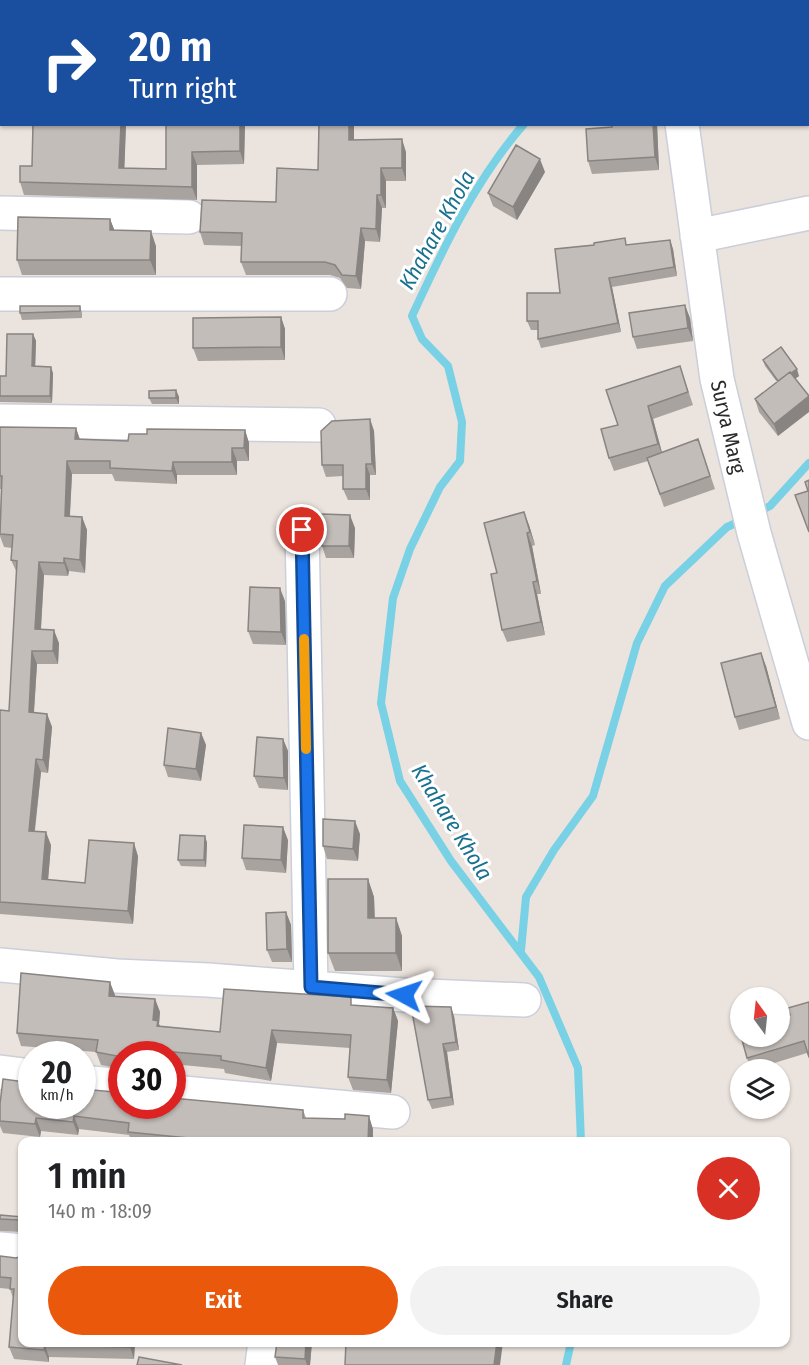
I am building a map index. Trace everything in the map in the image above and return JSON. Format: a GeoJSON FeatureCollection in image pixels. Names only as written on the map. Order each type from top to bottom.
{"type":"FeatureCollection","features":[{"type":"Feature","properties":{"kind":"street"},"geometry":{"type":"LineString","coordinates":[[0,85],[0,91]]}},
{"type":"Feature","properties":{"kind":"street","name":"Surya Marg"},"geometry":{"type":"LineString","coordinates":[[682,126],[717,379],[750,518],[807,713]]}},
{"type":"Feature","properties":{"kind":"street"},"geometry":{"type":"LineString","coordinates":[[0,213],[189,217]]}},
{"type":"Feature","properties":{"kind":"street"},"geometry":{"type":"LineString","coordinates":[[697,236],[809,213]]}},
{"type":"Feature","properties":{"kind":"street"},"geometry":{"type":"LineString","coordinates":[[0,294],[330,294]]}},
{"type":"Feature","properties":{"kind":"street"},"geometry":{"type":"LineString","coordinates":[[0,421],[319,425]]}},
{"type":"Feature","properties":{"kind":"street"},"geometry":{"type":"LineString","coordinates":[[302,530],[311,987]]}},
{"type":"Feature","properties":{"kind":"street"},"geometry":{"type":"LineString","coordinates":[[0,965],[117,976],[311,987],[404,995],[524,1000]]}},
{"type":"Feature","properties":{"kind":"street"},"geometry":{"type":"LineString","coordinates":[[0,1072],[18,1074]]}},
{"type":"Feature","properties":{"kind":"street"},"geometry":{"type":"LineString","coordinates":[[186,1093],[393,1112]]}},
{"type":"Feature","properties":{"kind":"street"},"geometry":{"type":"LineString","coordinates":[[0,1249],[18,1251]]}},
{"type":"Feature","properties":{"kind":"street"},"geometry":{"type":"LineString","coordinates":[[261,1365],[264,1347]]}},
{"type":"Feature","properties":{"kind":"building"},"geometry":{"type":"Polygon","coordinates":[[[33,126],[121,126],[119,168],[166,169],[166,126],[240,126],[240,151],[192,152],[192,187],[20,182],[20,166],[32,166],[33,126]]]}},
{"type":"Feature","properties":{"kind":"building"},"geometry":{"type":"Polygon","coordinates":[[[319,126],[349,126],[349,140],[402,139],[402,168],[381,168],[381,195],[377,195],[376,229],[361,228],[356,276],[342,275],[335,265],[325,262],[241,262],[242,233],[200,232],[202,200],[276,202],[277,168],[318,170],[319,126]]]}},
{"type":"Feature","properties":{"kind":"building"},"geometry":{"type":"Polygon","coordinates":[[[653,126],[655,157],[588,161],[586,129],[653,126]]]}},
{"type":"Feature","properties":{"kind":"building"},"geometry":{"type":"Polygon","coordinates":[[[516,145],[540,159],[513,207],[488,193],[516,145]]]}},
{"type":"Feature","properties":{"kind":"building"},"geometry":{"type":"Polygon","coordinates":[[[18,217],[110,219],[110,230],[151,231],[150,260],[17,260],[18,217]]]}},
{"type":"Feature","properties":{"kind":"building"},"geometry":{"type":"Polygon","coordinates":[[[625,238],[626,245],[670,240],[674,267],[609,278],[618,323],[538,339],[538,321],[527,321],[527,293],[560,293],[555,249],[594,245],[594,243],[625,238]]]}},
{"type":"Feature","properties":{"kind":"building"},"geometry":{"type":"Polygon","coordinates":[[[685,305],[688,328],[633,337],[629,313],[685,305]]]}},
{"type":"Feature","properties":{"kind":"building"},"geometry":{"type":"Polygon","coordinates":[[[20,306],[80,306],[80,311],[20,313],[20,306]]]}},
{"type":"Feature","properties":{"kind":"building"},"geometry":{"type":"Polygon","coordinates":[[[281,317],[281,347],[193,348],[193,318],[281,317]]]}},
{"type":"Feature","properties":{"kind":"building"},"geometry":{"type":"Polygon","coordinates":[[[7,334],[33,334],[32,366],[51,367],[50,396],[0,396],[0,376],[6,376],[7,334]]]}},
{"type":"Feature","properties":{"kind":"building"},"geometry":{"type":"Polygon","coordinates":[[[781,347],[797,369],[778,381],[763,360],[781,347]]]}},
{"type":"Feature","properties":{"kind":"building"},"geometry":{"type":"Polygon","coordinates":[[[680,366],[688,392],[648,406],[658,444],[609,458],[601,429],[618,425],[606,390],[680,366]]]}},
{"type":"Feature","properties":{"kind":"building"},"geometry":{"type":"Polygon","coordinates":[[[790,372],[809,396],[774,424],[755,399],[790,372]]]}},
{"type":"Feature","properties":{"kind":"building"},"geometry":{"type":"Polygon","coordinates":[[[176,390],[176,398],[149,398],[149,391],[176,390]]]}},
{"type":"Feature","properties":{"kind":"building"},"geometry":{"type":"Polygon","coordinates":[[[370,419],[372,464],[366,464],[366,489],[343,489],[343,465],[322,465],[321,431],[332,421],[370,419]]]}},
{"type":"Feature","properties":{"kind":"building"},"geometry":{"type":"Polygon","coordinates":[[[0,427],[76,428],[75,439],[128,441],[129,434],[147,434],[147,429],[245,430],[244,448],[232,448],[232,462],[173,462],[172,471],[110,468],[110,461],[67,461],[65,516],[82,517],[80,560],[64,558],[64,563],[39,562],[35,629],[54,630],[53,651],[32,651],[29,712],[47,714],[43,760],[36,759],[29,831],[46,832],[42,879],[85,883],[89,840],[134,843],[128,911],[0,902],[0,710],[9,711],[17,561],[11,560],[13,535],[0,534],[2,476],[0,476],[0,427]]]}},
{"type":"Feature","properties":{"kind":"building"},"geometry":{"type":"Polygon","coordinates":[[[698,439],[710,476],[660,494],[647,458],[698,439]]]}},
{"type":"Feature","properties":{"kind":"building"},"geometry":{"type":"Polygon","coordinates":[[[809,480],[809,532],[795,495],[808,491],[805,482],[809,480]]]}},
{"type":"Feature","properties":{"kind":"building"},"geometry":{"type":"Polygon","coordinates":[[[524,512],[530,532],[527,533],[537,581],[533,582],[541,622],[502,630],[491,574],[497,573],[484,523],[524,512]]]}},
{"type":"Feature","properties":{"kind":"building"},"geometry":{"type":"Polygon","coordinates":[[[322,514],[350,515],[349,546],[322,546],[322,514]]]}},
{"type":"Feature","properties":{"kind":"building"},"geometry":{"type":"Polygon","coordinates":[[[250,587],[280,588],[281,632],[248,631],[250,587]]]}},
{"type":"Feature","properties":{"kind":"building"},"geometry":{"type":"Polygon","coordinates":[[[761,653],[776,707],[735,717],[721,663],[761,653]]]}},
{"type":"Feature","properties":{"kind":"building"},"geometry":{"type":"Polygon","coordinates":[[[168,728],[201,733],[196,769],[164,765],[168,728]]]}},
{"type":"Feature","properties":{"kind":"building"},"geometry":{"type":"Polygon","coordinates":[[[257,737],[283,739],[284,778],[254,776],[257,737]]]}},
{"type":"Feature","properties":{"kind":"building"},"geometry":{"type":"Polygon","coordinates":[[[323,819],[355,821],[353,849],[323,846],[323,819]]]}},
{"type":"Feature","properties":{"kind":"building"},"geometry":{"type":"Polygon","coordinates":[[[244,825],[283,827],[281,860],[242,858],[244,825]]]}},
{"type":"Feature","properties":{"kind":"building"},"geometry":{"type":"Polygon","coordinates":[[[180,835],[205,836],[204,860],[178,860],[180,835]]]}},
{"type":"Feature","properties":{"kind":"building"},"geometry":{"type":"Polygon","coordinates":[[[328,879],[368,879],[368,918],[396,918],[396,953],[328,953],[328,879]]]}},
{"type":"Feature","properties":{"kind":"building"},"geometry":{"type":"Polygon","coordinates":[[[286,912],[287,949],[267,950],[266,913],[286,912]]]}},
{"type":"Feature","properties":{"kind":"building"},"geometry":{"type":"Polygon","coordinates":[[[21,973],[110,982],[109,996],[155,999],[153,1020],[158,1021],[157,1026],[220,1032],[224,989],[351,997],[351,1005],[393,1008],[387,1080],[348,1077],[351,1035],[272,1030],[266,1068],[221,1060],[221,1056],[186,1053],[186,1041],[108,1041],[108,1054],[96,1052],[98,1040],[17,1033],[21,973]]]}},
{"type":"Feature","properties":{"kind":"building"},"geometry":{"type":"Polygon","coordinates":[[[809,1002],[809,1057],[804,1041],[790,1045],[790,1007],[809,1002]]]}},
{"type":"Feature","properties":{"kind":"building"},"geometry":{"type":"Polygon","coordinates":[[[411,1006],[451,1007],[456,1042],[443,1044],[451,1097],[428,1100],[411,1006]]]}},
{"type":"Feature","properties":{"kind":"building"},"geometry":{"type":"Polygon","coordinates":[[[744,1047],[784,1047],[747,1058],[744,1047]]]}},
{"type":"Feature","properties":{"kind":"building"},"geometry":{"type":"Polygon","coordinates":[[[3,1079],[18,1081],[18,1119],[36,1119],[35,1124],[0,1121],[3,1079]]]}},
{"type":"Feature","properties":{"kind":"building"},"geometry":{"type":"Polygon","coordinates":[[[96,1090],[108,1091],[108,1119],[186,1119],[186,1099],[303,1110],[303,1118],[345,1119],[345,1114],[369,1116],[368,1137],[178,1137],[128,1132],[129,1123],[96,1119],[96,1090]]]}},
{"type":"Feature","properties":{"kind":"building"},"geometry":{"type":"Polygon","coordinates":[[[45,1119],[74,1119],[73,1122],[45,1119]]]}},
{"type":"Feature","properties":{"kind":"building"},"geometry":{"type":"Polygon","coordinates":[[[0,1215],[18,1217],[18,1220],[0,1219],[0,1215]]]}},
{"type":"Feature","properties":{"kind":"building"},"geometry":{"type":"Polygon","coordinates":[[[0,1256],[18,1257],[18,1347],[45,1347],[44,1350],[9,1347],[14,1289],[10,1289],[11,1278],[0,1277],[0,1256]]]}},
{"type":"Feature","properties":{"kind":"building"},"geometry":{"type":"Polygon","coordinates":[[[276,1347],[306,1347],[305,1359],[275,1357],[276,1347]]]}},
{"type":"Feature","properties":{"kind":"building"},"geometry":{"type":"Polygon","coordinates":[[[346,1347],[496,1347],[494,1365],[345,1365],[346,1347]]]}},
{"type":"Feature","properties":{"kind":"building"},"geometry":{"type":"Polygon","coordinates":[[[139,1357],[182,1365],[137,1365],[139,1357]]]}},
{"type":"Feature","properties":{"kind":"waterway","name":"Khahare Khola"},"geometry":{"type":"LineString","coordinates":[[522,126],[490,168],[461,216],[412,316],[422,339],[448,366],[462,422],[460,461],[440,487],[410,549],[393,598],[381,703],[400,781],[451,861],[539,977],[578,1068],[581,1137]]}},
{"type":"Feature","properties":{"kind":"waterway"},"geometry":{"type":"LineString","coordinates":[[756,513],[770,506],[809,463]]}},
{"type":"Feature","properties":{"kind":"waterway"},"geometry":{"type":"LineString","coordinates":[[521,950],[526,897],[554,850],[593,796],[637,643],[665,586],[727,527],[743,520]]}},
{"type":"Feature","properties":{"kind":"waterway","name":"Khahare Khola"},"geometry":{"type":"LineString","coordinates":[[566,1365],[570,1347]]}},
{"type":"Feature","properties":{"kind":"slow traffic"},"geometry":{"type":"LineString","coordinates":[[304,639],[306,749]]}},
{"type":"Feature","properties":{"kind":"route"},"geometry":{"type":"LineString","coordinates":[[302,530],[305,729],[311,885],[311,987],[404,995]]}}]}
